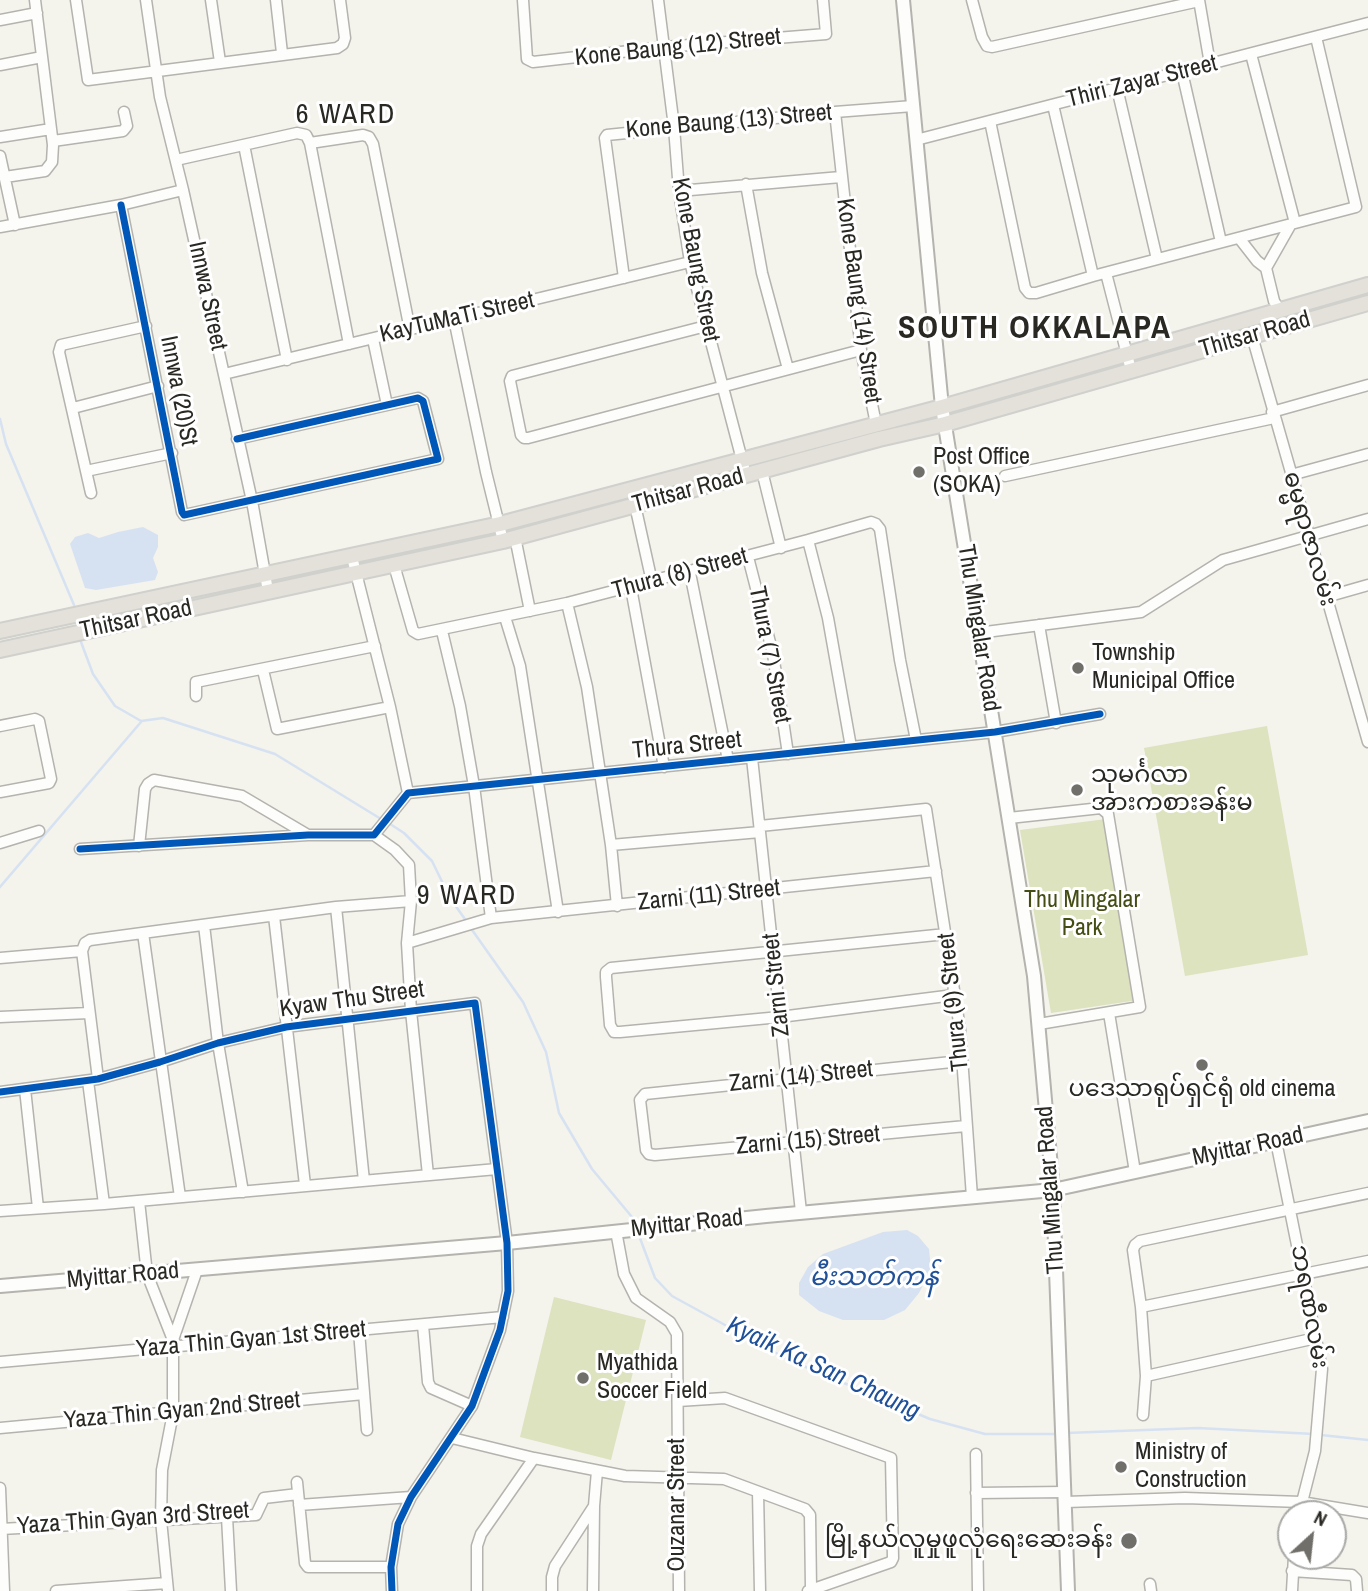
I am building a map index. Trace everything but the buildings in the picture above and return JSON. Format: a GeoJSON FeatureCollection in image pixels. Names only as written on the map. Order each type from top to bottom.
{"type":"FeatureCollection","features":[{"type":"Feature","properties":{"kind":"main road","name":"Thu Mingalar Road"},"geometry":{"type":"LineString","coordinates":[[903,0],[942,407],[1034,976],[1039,1024],[1053,1190],[1068,1591]]}},
{"type":"Feature","properties":{"kind":"main road","name":"Thitsar Road"},"geometry":{"type":"LineString","coordinates":[[0,631],[499,524],[942,407],[1368,285]]}},
{"type":"Feature","properties":{"kind":"main road","name":"Thitsar Road"},"geometry":{"type":"LineString","coordinates":[[0,650],[509,539],[945,424],[1368,303]]}},
{"type":"Feature","properties":{"kind":"main road","name":"Myittar Road"},"geometry":{"type":"LineString","coordinates":[[0,1286],[507,1243],[801,1212],[1053,1190],[1368,1121]]}},
{"type":"Feature","properties":{"kind":"street"},"geometry":{"type":"LineString","coordinates":[[5,177],[45,171],[52,162],[53,141],[35,0]]}},
{"type":"Feature","properties":{"kind":"street"},"geometry":{"type":"LineString","coordinates":[[76,0],[88,80],[337,48],[344,44],[345,38],[340,0]]}},
{"type":"Feature","properties":{"kind":"street","name":"Innwa Street"},"geometry":{"type":"LineString","coordinates":[[146,0],[160,97],[252,501],[268,591]]}},
{"type":"Feature","properties":{"kind":"street"},"geometry":{"type":"LineString","coordinates":[[211,0],[220,62]]}},
{"type":"Feature","properties":{"kind":"street"},"geometry":{"type":"LineString","coordinates":[[276,0],[282,53]]}},
{"type":"Feature","properties":{"kind":"street","name":"Kone Baung (12) Street"},"geometry":{"type":"LineString","coordinates":[[523,0],[529,62],[665,47],[826,34],[823,0]]}},
{"type":"Feature","properties":{"kind":"street","name":"Kone Baung Street"},"geometry":{"type":"LineString","coordinates":[[658,0],[679,191],[690,262],[746,475]]}},
{"type":"Feature","properties":{"kind":"street"},"geometry":{"type":"LineString","coordinates":[[972,0],[982,37],[987,46],[992,47],[1199,1],[1210,64]]}},
{"type":"Feature","properties":{"kind":"street"},"geometry":{"type":"LineString","coordinates":[[0,20],[37,13]]}},
{"type":"Feature","properties":{"kind":"street","name":"Thiri Zayar Street"},"geometry":{"type":"LineString","coordinates":[[916,140],[1368,23]]}},
{"type":"Feature","properties":{"kind":"street"},"geometry":{"type":"LineString","coordinates":[[990,121],[1025,288],[1029,293],[1036,293],[1353,208],[1356,203],[1316,37]]}},
{"type":"Feature","properties":{"kind":"street"},"geometry":{"type":"LineString","coordinates":[[1251,54],[1293,223],[1266,268]]}},
{"type":"Feature","properties":{"kind":"street"},"geometry":{"type":"LineString","coordinates":[[0,65],[42,57]]}},
{"type":"Feature","properties":{"kind":"street"},"geometry":{"type":"LineString","coordinates":[[1182,72],[1221,242]]}},
{"type":"Feature","properties":{"kind":"street"},"geometry":{"type":"LineString","coordinates":[[1117,89],[1157,259]]}},
{"type":"Feature","properties":{"kind":"street"},"geometry":{"type":"LineString","coordinates":[[1054,105],[1093,276]]}},
{"type":"Feature","properties":{"kind":"street","name":"Kone Baung (13) Street"},"geometry":{"type":"LineString","coordinates":[[624,278],[605,138],[611,133],[913,106]]}},
{"type":"Feature","properties":{"kind":"street","name":"Kone Baung (14) Street"},"geometry":{"type":"LineString","coordinates":[[835,111],[861,350],[876,424]]}},
{"type":"Feature","properties":{"kind":"street"},"geometry":{"type":"LineString","coordinates":[[53,141],[123,131],[127,126],[124,112]]}},
{"type":"Feature","properties":{"kind":"street"},"geometry":{"type":"LineString","coordinates":[[0,136],[51,129]]}},
{"type":"Feature","properties":{"kind":"street"},"geometry":{"type":"LineString","coordinates":[[176,159],[297,133],[306,135],[310,144],[349,344]]}},
{"type":"Feature","properties":{"kind":"street"},"geometry":{"type":"LineString","coordinates":[[310,144],[363,135],[369,137],[373,144],[410,330]]}},
{"type":"Feature","properties":{"kind":"street"},"geometry":{"type":"LineString","coordinates":[[244,145],[286,360]]}},
{"type":"Feature","properties":{"kind":"street"},"geometry":{"type":"LineString","coordinates":[[0,156],[15,225]]}},
{"type":"Feature","properties":{"kind":"street","name":"Kone Baung (14) Street"},"geometry":{"type":"LineString","coordinates":[[679,191],[841,177]]}},
{"type":"Feature","properties":{"kind":"street"},"geometry":{"type":"LineString","coordinates":[[746,184],[762,273],[788,369]]}},
{"type":"Feature","properties":{"kind":"street"},"geometry":{"type":"LineString","coordinates":[[0,227],[121,205],[183,190]]}},
{"type":"Feature","properties":{"kind":"street","name":"Innwa (20)St"},"geometry":{"type":"LineString","coordinates":[[121,205],[182,512],[184,515],[252,501]]}},
{"type":"Feature","properties":{"kind":"street"},"geometry":{"type":"LineString","coordinates":[[1239,237],[1257,261],[1266,268],[1274,301],[1280,311]]}},
{"type":"Feature","properties":{"kind":"street","name":"KayTuMaTi Street"},"geometry":{"type":"LineString","coordinates":[[224,374],[690,262]]}},
{"type":"Feature","properties":{"kind":"street"},"geometry":{"type":"LineString","coordinates":[[1106,273],[1131,370]]}},
{"type":"Feature","properties":{"kind":"street"},"geometry":{"type":"LineString","coordinates":[[454,319],[499,524],[509,539],[530,611]]}},
{"type":"Feature","properties":{"kind":"street"},"geometry":{"type":"LineString","coordinates":[[90,493],[59,352],[61,345],[146,326]]}},
{"type":"Feature","properties":{"kind":"street"},"geometry":{"type":"LineString","coordinates":[[706,326],[512,376],[509,381],[522,435],[528,438],[861,350]]}},
{"type":"Feature","properties":{"kind":"street","name":"ဓမ္မရာဇာလမ်း"},"geometry":{"type":"LineString","coordinates":[[1252,336],[1368,742]]}},
{"type":"Feature","properties":{"kind":"street"},"geometry":{"type":"LineString","coordinates":[[373,339],[387,405]]}},
{"type":"Feature","properties":{"kind":"street"},"geometry":{"type":"LineString","coordinates":[[1005,476],[1273,415],[1368,385]]}},
{"type":"Feature","properties":{"kind":"street"},"geometry":{"type":"LineString","coordinates":[[73,408],[158,386]]}},
{"type":"Feature","properties":{"kind":"street"},"geometry":{"type":"LineString","coordinates":[[237,439],[418,398],[423,401],[438,459],[252,501]]}},
{"type":"Feature","properties":{"kind":"street"},"geometry":{"type":"LineString","coordinates":[[86,471],[172,453]]}},
{"type":"Feature","properties":{"kind":"street"},"geometry":{"type":"LineString","coordinates":[[1291,475],[1368,454]]}},
{"type":"Feature","properties":{"kind":"street"},"geometry":{"type":"LineString","coordinates":[[762,471],[781,548]]}},
{"type":"Feature","properties":{"kind":"street"},"geometry":{"type":"LineString","coordinates":[[635,505],[652,582]]}},
{"type":"Feature","properties":{"kind":"street"},"geometry":{"type":"LineString","coordinates":[[978,633],[1141,612],[1223,560],[1368,519]]}},
{"type":"Feature","properties":{"kind":"street","name":"Thura (8) Street"},"geometry":{"type":"LineString","coordinates":[[394,565],[413,631],[418,634],[442,631],[631,588],[871,522],[880,529],[900,660],[916,740]]}},
{"type":"Feature","properties":{"kind":"street"},"geometry":{"type":"LineString","coordinates":[[808,540],[828,618],[851,747]]}},
{"type":"Feature","properties":{"kind":"street"},"geometry":{"type":"LineString","coordinates":[[80,849],[377,831],[408,793],[390,707],[352,557]]}},
{"type":"Feature","properties":{"kind":"street","name":"Thura (7) Street"},"geometry":{"type":"LineString","coordinates":[[748,557],[773,654],[788,754]]}},
{"type":"Feature","properties":{"kind":"street"},"geometry":{"type":"LineString","coordinates":[[690,573],[728,760]]}},
{"type":"Feature","properties":{"kind":"street"},"geometry":{"type":"LineString","coordinates":[[1326,597],[1368,585]]}},
{"type":"Feature","properties":{"kind":"street"},"geometry":{"type":"LineString","coordinates":[[631,588],[664,767]]}},
{"type":"Feature","properties":{"kind":"street"},"geometry":{"type":"LineString","coordinates":[[567,603],[587,687],[611,845],[617,906]]}},
{"type":"Feature","properties":{"kind":"street"},"geometry":{"type":"LineString","coordinates":[[505,617],[520,666],[558,912]]}},
{"type":"Feature","properties":{"kind":"street"},"geometry":{"type":"LineString","coordinates":[[1039,625],[1056,723]]}},
{"type":"Feature","properties":{"kind":"street"},"geometry":{"type":"LineString","coordinates":[[442,631],[460,706],[474,786],[486,919]]}},
{"type":"Feature","properties":{"kind":"street"},"geometry":{"type":"LineString","coordinates":[[196,696],[196,682],[375,646]]}},
{"type":"Feature","properties":{"kind":"street"},"geometry":{"type":"LineString","coordinates":[[263,670],[277,729],[390,707]]}},
{"type":"Feature","properties":{"kind":"street","name":"Thura Street"},"geometry":{"type":"LineString","coordinates":[[408,793],[995,732],[1100,714]]}},
{"type":"Feature","properties":{"kind":"street"},"geometry":{"type":"LineString","coordinates":[[0,726],[36,719],[38,721],[51,779],[49,783],[0,792]]}},
{"type":"Feature","properties":{"kind":"street","name":"Zarni Street"},"geometry":{"type":"LineString","coordinates":[[752,758],[801,1212]]}},
{"type":"Feature","properties":{"kind":"street"},"geometry":{"type":"LineString","coordinates":[[139,846],[145,789],[154,780],[242,796],[308,835]]}},
{"type":"Feature","properties":{"kind":"street","name":"Thura (9) Street"},"geometry":{"type":"LineString","coordinates":[[760,829],[926,808],[954,995],[972,1197]]}},
{"type":"Feature","properties":{"kind":"street"},"geometry":{"type":"LineString","coordinates":[[1009,818],[1101,808],[1108,814],[1140,1007],[1039,1024]]}},
{"type":"Feature","properties":{"kind":"street"},"geometry":{"type":"LineString","coordinates":[[611,845],[760,829]]}},
{"type":"Feature","properties":{"kind":"street"},"geometry":{"type":"LineString","coordinates":[[0,843],[39,831]]}},
{"type":"Feature","properties":{"kind":"street"},"geometry":{"type":"LineString","coordinates":[[377,831],[409,865],[411,901],[407,943],[411,1011],[428,1175]]}},
{"type":"Feature","properties":{"kind":"street","name":"Zarni (11) Street"},"geometry":{"type":"LineString","coordinates":[[407,943],[486,919],[936,871]]}},
{"type":"Feature","properties":{"kind":"street"},"geometry":{"type":"LineString","coordinates":[[104,1204],[82,951],[85,943],[90,940],[336,907],[411,901]]}},
{"type":"Feature","properties":{"kind":"street"},"geometry":{"type":"LineString","coordinates":[[336,907],[364,1181]]}},
{"type":"Feature","properties":{"kind":"street"},"geometry":{"type":"LineString","coordinates":[[274,916],[306,1185]]}},
{"type":"Feature","properties":{"kind":"street"},"geometry":{"type":"LineString","coordinates":[[204,925],[218,1043],[243,1192]]}},
{"type":"Feature","properties":{"kind":"street"},"geometry":{"type":"LineString","coordinates":[[143,933],[180,1197]]}},
{"type":"Feature","properties":{"kind":"street"},"geometry":{"type":"LineString","coordinates":[[946,934],[611,968],[606,972],[610,1026],[614,1032],[780,1017],[954,995]]}},
{"type":"Feature","properties":{"kind":"street"},"geometry":{"type":"LineString","coordinates":[[0,958],[82,951]]}},
{"type":"Feature","properties":{"kind":"street","name":"Kyaw Thu Street"},"geometry":{"type":"LineString","coordinates":[[0,1092],[93,1080],[218,1043],[286,1027],[475,1003],[507,1243],[508,1291],[494,1350],[472,1406],[411,1497],[398,1524],[391,1567],[392,1591]]}},
{"type":"Feature","properties":{"kind":"street"},"geometry":{"type":"LineString","coordinates":[[0,1017],[89,1013]]}},
{"type":"Feature","properties":{"kind":"street"},"geometry":{"type":"LineString","coordinates":[[1109,1013],[1135,1172]]}},
{"type":"Feature","properties":{"kind":"street","name":"Zarni (14) Street"},"geometry":{"type":"LineString","coordinates":[[649,1154],[646,1150],[641,1096],[961,1061]]}},
{"type":"Feature","properties":{"kind":"street"},"geometry":{"type":"LineString","coordinates":[[25,1089],[38,1208]]}},
{"type":"Feature","properties":{"kind":"street","name":"Zarni (15) Street"},"geometry":{"type":"LineString","coordinates":[[649,1154],[966,1126]]}},
{"type":"Feature","properties":{"kind":"street","name":"ဘရဏီလမ်း"},"geometry":{"type":"LineString","coordinates":[[1276,1141],[1322,1369],[1315,1451],[1302,1500]]}},
{"type":"Feature","properties":{"kind":"street"},"geometry":{"type":"LineString","coordinates":[[0,1211],[497,1168]]}},
{"type":"Feature","properties":{"kind":"street"},"geometry":{"type":"LineString","coordinates":[[1143,1415],[1146,1376],[1141,1307],[1133,1250],[1140,1241],[1368,1193]]}},
{"type":"Feature","properties":{"kind":"street"},"geometry":{"type":"LineString","coordinates":[[138,1201],[147,1274],[173,1344]]}},
{"type":"Feature","properties":{"kind":"street","name":"Ouzanar Street"},"geometry":{"type":"LineString","coordinates":[[616,1231],[625,1274],[636,1298],[670,1322],[677,1334],[679,1591]]}},
{"type":"Feature","properties":{"kind":"street"},"geometry":{"type":"LineString","coordinates":[[1141,1307],[1368,1261]]}},
{"type":"Feature","properties":{"kind":"street"},"geometry":{"type":"LineString","coordinates":[[56,1591],[167,1587],[161,1520],[162,1470],[173,1413],[173,1344],[197,1270]]}},
{"type":"Feature","properties":{"kind":"street","name":"Yaza Thin Gyan 1st Street"},"geometry":{"type":"LineString","coordinates":[[0,1362],[173,1344],[359,1331],[503,1317]]}},
{"type":"Feature","properties":{"kind":"street"},"geometry":{"type":"LineString","coordinates":[[423,1325],[428,1382],[431,1388],[472,1406]]}},
{"type":"Feature","properties":{"kind":"street"},"geometry":{"type":"LineString","coordinates":[[359,1331],[367,1430]]}},
{"type":"Feature","properties":{"kind":"street"},"geometry":{"type":"LineString","coordinates":[[1146,1376],[1316,1338]]}},
{"type":"Feature","properties":{"kind":"street","name":"Yaza Thin Gyan 2nd Street"},"geometry":{"type":"LineString","coordinates":[[0,1428],[364,1394]]}},
{"type":"Feature","properties":{"kind":"street"},"geometry":{"type":"LineString","coordinates":[[452,1438],[625,1476],[716,1478],[809,1512],[810,1589],[891,1562],[891,1458],[725,1398],[678,1401]]}},
{"type":"Feature","properties":{"kind":"street"},"geometry":{"type":"LineString","coordinates":[[976,1454],[978,1591]]}},
{"type":"Feature","properties":{"kind":"street"},"geometry":{"type":"LineString","coordinates":[[477,1591],[477,1546],[481,1534],[534,1458]]}},
{"type":"Feature","properties":{"kind":"street"},"geometry":{"type":"LineString","coordinates":[[593,1591],[593,1506],[597,1471]]}},
{"type":"Feature","properties":{"kind":"street"},"geometry":{"type":"LineString","coordinates":[[297,1482],[305,1563],[308,1567],[391,1567]]}},
{"type":"Feature","properties":{"kind":"street"},"geometry":{"type":"LineString","coordinates":[[0,1488],[4,1591]]}},
{"type":"Feature","properties":{"kind":"street"},"geometry":{"type":"LineString","coordinates":[[758,1492],[760,1591]]}},
{"type":"Feature","properties":{"kind":"street"},"geometry":{"type":"LineString","coordinates":[[976,1493],[1277,1501]]}},
{"type":"Feature","properties":{"kind":"street","name":"Yaza Thin Gyan 3rd Street"},"geometry":{"type":"LineString","coordinates":[[1,1529],[256,1515],[264,1498],[298,1494]]}},
{"type":"Feature","properties":{"kind":"street"},"geometry":{"type":"LineString","coordinates":[[299,1505],[411,1497]]}},
{"type":"Feature","properties":{"kind":"street"},"geometry":{"type":"LineString","coordinates":[[552,1591],[555,1566],[593,1506]]}},
{"type":"Feature","properties":{"kind":"street"},"geometry":{"type":"LineString","coordinates":[[1347,1510],[1368,1513]]}},
{"type":"Feature","properties":{"kind":"street"},"geometry":{"type":"LineString","coordinates":[[227,1517],[231,1591]]}},
{"type":"Feature","properties":{"kind":"street"},"geometry":{"type":"LineString","coordinates":[[1292,1591],[1292,1570],[1352,1576],[1356,1579],[1357,1591]]}},
{"type":"Feature","properties":{"kind":"green space"},"geometry":{"type":"Polygon","coordinates":[[[1267,726],[1308,955],[1185,976],[1144,748],[1267,726]]]}},
{"type":"Feature","properties":{"kind":"green space","name":"Thu Mingalar Park"},"geometry":{"type":"Polygon","coordinates":[[[1114,818],[1145,999],[1051,1013],[1020,830],[1114,818]]]}},
{"type":"Feature","properties":{"kind":"green space","name":"Myathida Soccer Field"},"geometry":{"type":"Polygon","coordinates":[[[554,1297],[646,1320],[611,1460],[520,1437],[554,1297]]]}},
{"type":"Feature","properties":{"kind":"water"},"geometry":{"type":"Polygon","coordinates":[[[143,527],[158,535],[158,547],[153,558],[158,572],[155,580],[96,590],[85,588],[70,544],[75,537],[88,533],[99,538],[143,527]]]}},
{"type":"Feature","properties":{"kind":"water","name":"မီးသတ်ကန်"},"geometry":{"type":"Polygon","coordinates":[[[907,1230],[918,1236],[929,1249],[931,1270],[919,1293],[905,1310],[884,1320],[843,1320],[819,1311],[799,1295],[799,1283],[808,1267],[823,1254],[883,1232],[907,1230]]]}},
{"type":"Feature","properties":{"kind":"waterway","name":"Kyaik Ka San Chaung"},"geometry":{"type":"LineString","coordinates":[[0,419],[6,444],[74,605]]}},
{"type":"Feature","properties":{"kind":"waterway","name":"Kyaik Ka San Chaung"},"geometry":{"type":"LineString","coordinates":[[81,642],[93,674],[115,706],[141,721],[163,718],[275,754],[381,819]]}},
{"type":"Feature","properties":{"kind":"waterway"},"geometry":{"type":"LineString","coordinates":[[0,887],[141,722]]}},
{"type":"Feature","properties":{"kind":"waterway","name":"Kyaik Ka San Chaung"},"geometry":{"type":"LineString","coordinates":[[387,822],[404,833],[432,861],[450,898],[467,922]]}},
{"type":"Feature","properties":{"kind":"waterway","name":"Kyaik Ka San Chaung"},"geometry":{"type":"LineString","coordinates":[[470,927],[523,1002],[546,1052],[559,1113],[592,1169],[632,1217],[636,1227]]}},
{"type":"Feature","properties":{"kind":"waterway","name":"Kyaik Ka San Chaung"},"geometry":{"type":"LineString","coordinates":[[638,1233],[655,1278],[672,1296],[789,1360],[930,1419],[985,1434],[1059,1434]]}},
{"type":"Feature","properties":{"kind":"waterway","name":"Kyaik Ka San Chaung"},"geometry":{"type":"LineString","coordinates":[[1066,1433],[1198,1428],[1314,1434]]}},
{"type":"Feature","properties":{"kind":"waterway","name":"Kyaik Ka San Chaung"},"geometry":{"type":"LineString","coordinates":[[1321,1435],[1368,1440]]}},
{"type":"Feature","properties":{"kind":"cycle path"},"geometry":{"type":"LineString","coordinates":[[121,205],[184,515],[438,459],[423,401],[418,398],[237,439]]}},
{"type":"Feature","properties":{"kind":"cycle path"},"geometry":{"type":"LineString","coordinates":[[80,849],[308,835],[374,835],[408,793],[995,732],[1100,714]]}},
{"type":"Feature","properties":{"kind":"cycle path"},"geometry":{"type":"LineString","coordinates":[[0,1092],[98,1079],[218,1043],[286,1027],[475,1003],[507,1243],[508,1291],[500,1330],[472,1406],[411,1497],[398,1524],[391,1567],[392,1591]]}},
{"type":"Feature","properties":{"kind":"place","name":"Post Office (SOKA)"},"geometry":{"type":"Point","coordinates":[919,472]}},
{"type":"Feature","properties":{"kind":"place","name":"Township Municipal Office"},"geometry":{"type":"Point","coordinates":[1078,668]}},
{"type":"Feature","properties":{"kind":"place","name":"သုမင်္ဂလာ အားကစားခန်းမ"},"geometry":{"type":"Point","coordinates":[1077,790]}},
{"type":"Feature","properties":{"kind":"place","name":"ပဒေသာရုပ်ရှင်ရုံ old cinema"},"geometry":{"type":"Point","coordinates":[1202,1065]}},
{"type":"Feature","properties":{"kind":"place","name":"Myathida Soccer Field"},"geometry":{"type":"Point","coordinates":[583,1378]}},
{"type":"Feature","properties":{"kind":"place","name":"Ministry of Construction"},"geometry":{"type":"Point","coordinates":[1121,1467]}},
{"type":"Feature","properties":{"kind":"place","name":"မြို့နယ်လူမှုဖူလုံရေးဆေးခန်း"},"geometry":{"type":"Point","coordinates":[1129,1541]}},
{"type":"Feature","properties":{"kind":"district","name":"6 WARD"},"geometry":{"type":"Point","coordinates":[346,115]}},
{"type":"Feature","properties":{"kind":"district","name":"SOUTH OKKALAPA"},"geometry":{"type":"Point","coordinates":[1035,329]}},
{"type":"Feature","properties":{"kind":"district","name":"9 WARD"},"geometry":{"type":"Point","coordinates":[467,896]}}]}
